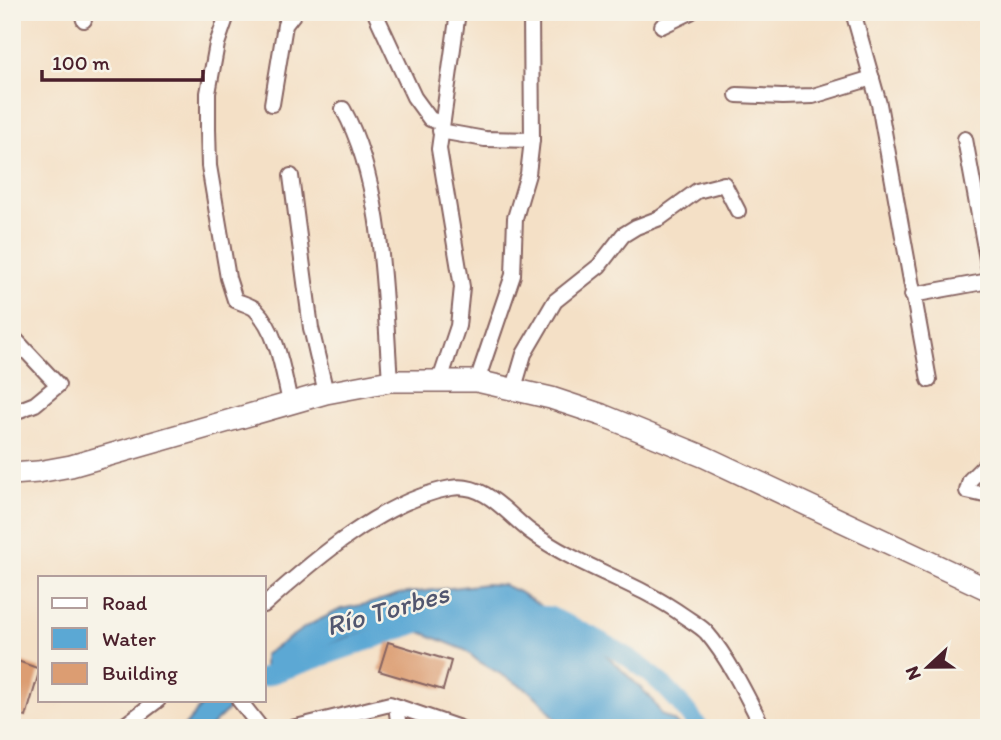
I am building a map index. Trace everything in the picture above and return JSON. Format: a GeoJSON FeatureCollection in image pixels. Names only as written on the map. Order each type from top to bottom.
{"type":"FeatureCollection","features":[{"type":"Feature","properties":{"kind":"highway"},"geometry":{"type":"LineString","coordinates":[[12,474],[71,466],[326,393],[390,381],[477,381],[513,388],[602,415],[705,457],[989,590]]}},
{"type":"Feature","properties":{"kind":"street"},"geometry":{"type":"LineString","coordinates":[[228,12],[217,44],[208,93],[209,166],[228,278],[235,300],[253,308],[264,322],[278,352],[290,402]]}},
{"type":"Feature","properties":{"kind":"street"},"geometry":{"type":"LineString","coordinates":[[272,104],[285,25],[295,12]]}},
{"type":"Feature","properties":{"kind":"street"},"geometry":{"type":"LineString","coordinates":[[440,380],[458,326],[462,287],[440,167],[441,127],[458,12]]}},
{"type":"Feature","properties":{"kind":"street"},"geometry":{"type":"LineString","coordinates":[[477,381],[513,275],[515,218],[528,174],[532,140],[531,12]]}},
{"type":"Feature","properties":{"kind":"street"},"geometry":{"type":"LineString","coordinates":[[662,26],[691,12]]}},
{"type":"Feature","properties":{"kind":"street"},"geometry":{"type":"LineString","coordinates":[[852,12],[879,104],[929,380]]}},
{"type":"Feature","properties":{"kind":"street"},"geometry":{"type":"LineString","coordinates":[[376,15],[414,97],[430,119],[441,127],[485,139],[532,140]]}},
{"type":"Feature","properties":{"kind":"street"},"geometry":{"type":"LineString","coordinates":[[737,95],[813,96],[872,78]]}},
{"type":"Feature","properties":{"kind":"street"},"geometry":{"type":"LineString","coordinates":[[343,109],[360,145],[370,189],[382,266],[390,381]]}},
{"type":"Feature","properties":{"kind":"street"},"geometry":{"type":"LineString","coordinates":[[965,139],[989,270]]}},
{"type":"Feature","properties":{"kind":"street"},"geometry":{"type":"LineString","coordinates":[[291,176],[311,328],[326,393]]}},
{"type":"Feature","properties":{"kind":"street"},"geometry":{"type":"LineString","coordinates":[[513,388],[524,354],[555,301],[599,266],[623,235],[660,218],[696,191],[716,185],[724,184],[738,211]]}},
{"type":"Feature","properties":{"kind":"street"},"geometry":{"type":"LineString","coordinates":[[912,295],[989,281]]}},
{"type":"Feature","properties":{"kind":"street"},"geometry":{"type":"LineString","coordinates":[[12,336],[58,385],[34,404],[12,413]]}},
{"type":"Feature","properties":{"kind":"street"},"geometry":{"type":"LineString","coordinates":[[989,461],[970,480],[967,491],[989,496]]}},
{"type":"Feature","properties":{"kind":"street"},"geometry":{"type":"LineString","coordinates":[[266,604],[360,527],[415,498],[453,487],[469,489],[487,495],[532,533],[661,599],[705,631],[763,728]]}},
{"type":"Feature","properties":{"kind":"street"},"geometry":{"type":"LineString","coordinates":[[121,728],[155,702]]}},
{"type":"Feature","properties":{"kind":"street"},"geometry":{"type":"LineString","coordinates":[[241,702],[261,728]]}},
{"type":"Feature","properties":{"kind":"street"},"geometry":{"type":"LineString","coordinates":[[292,728],[390,704],[460,728]]}},
{"type":"Feature","properties":{"kind":"street"},"geometry":{"type":"LineString","coordinates":[[399,707],[399,728]]}},
{"type":"Feature","properties":{"kind":"street"},"geometry":{"type":"LineString","coordinates":[[353,712],[357,728]]}},
{"type":"Feature","properties":{"kind":"water"},"geometry":{"type":"Polygon","coordinates":[[[486,584],[504,585],[519,592],[551,613],[581,638],[597,646],[650,697],[662,715],[681,728],[567,728],[528,690],[478,661],[465,650],[416,630],[374,630],[346,638],[301,658],[266,679],[266,654],[307,626],[341,609],[399,594],[486,584]]]}},
{"type":"Feature","properties":{"kind":"water"},"geometry":{"type":"Polygon","coordinates":[[[204,702],[236,702],[209,728],[183,728],[204,702]]]}},
{"type":"Feature","properties":{"kind":"building"},"geometry":{"type":"Polygon","coordinates":[[[388,642],[451,661],[443,690],[379,671],[388,642]]]}},
{"type":"Feature","properties":{"kind":"building"},"geometry":{"type":"Polygon","coordinates":[[[12,659],[38,668],[38,676],[26,717],[12,712],[12,659]]]}},
{"type":"Feature","properties":{"kind":"waterway","name":"Río Torbes"},"geometry":{"type":"LineString","coordinates":[[538,615],[549,616],[633,660],[667,689],[699,728]]}},
{"type":"Feature","properties":{"kind":"waterway","name":"Río Torbes"},"geometry":{"type":"LineString","coordinates":[[266,676],[422,622]]}}]}
